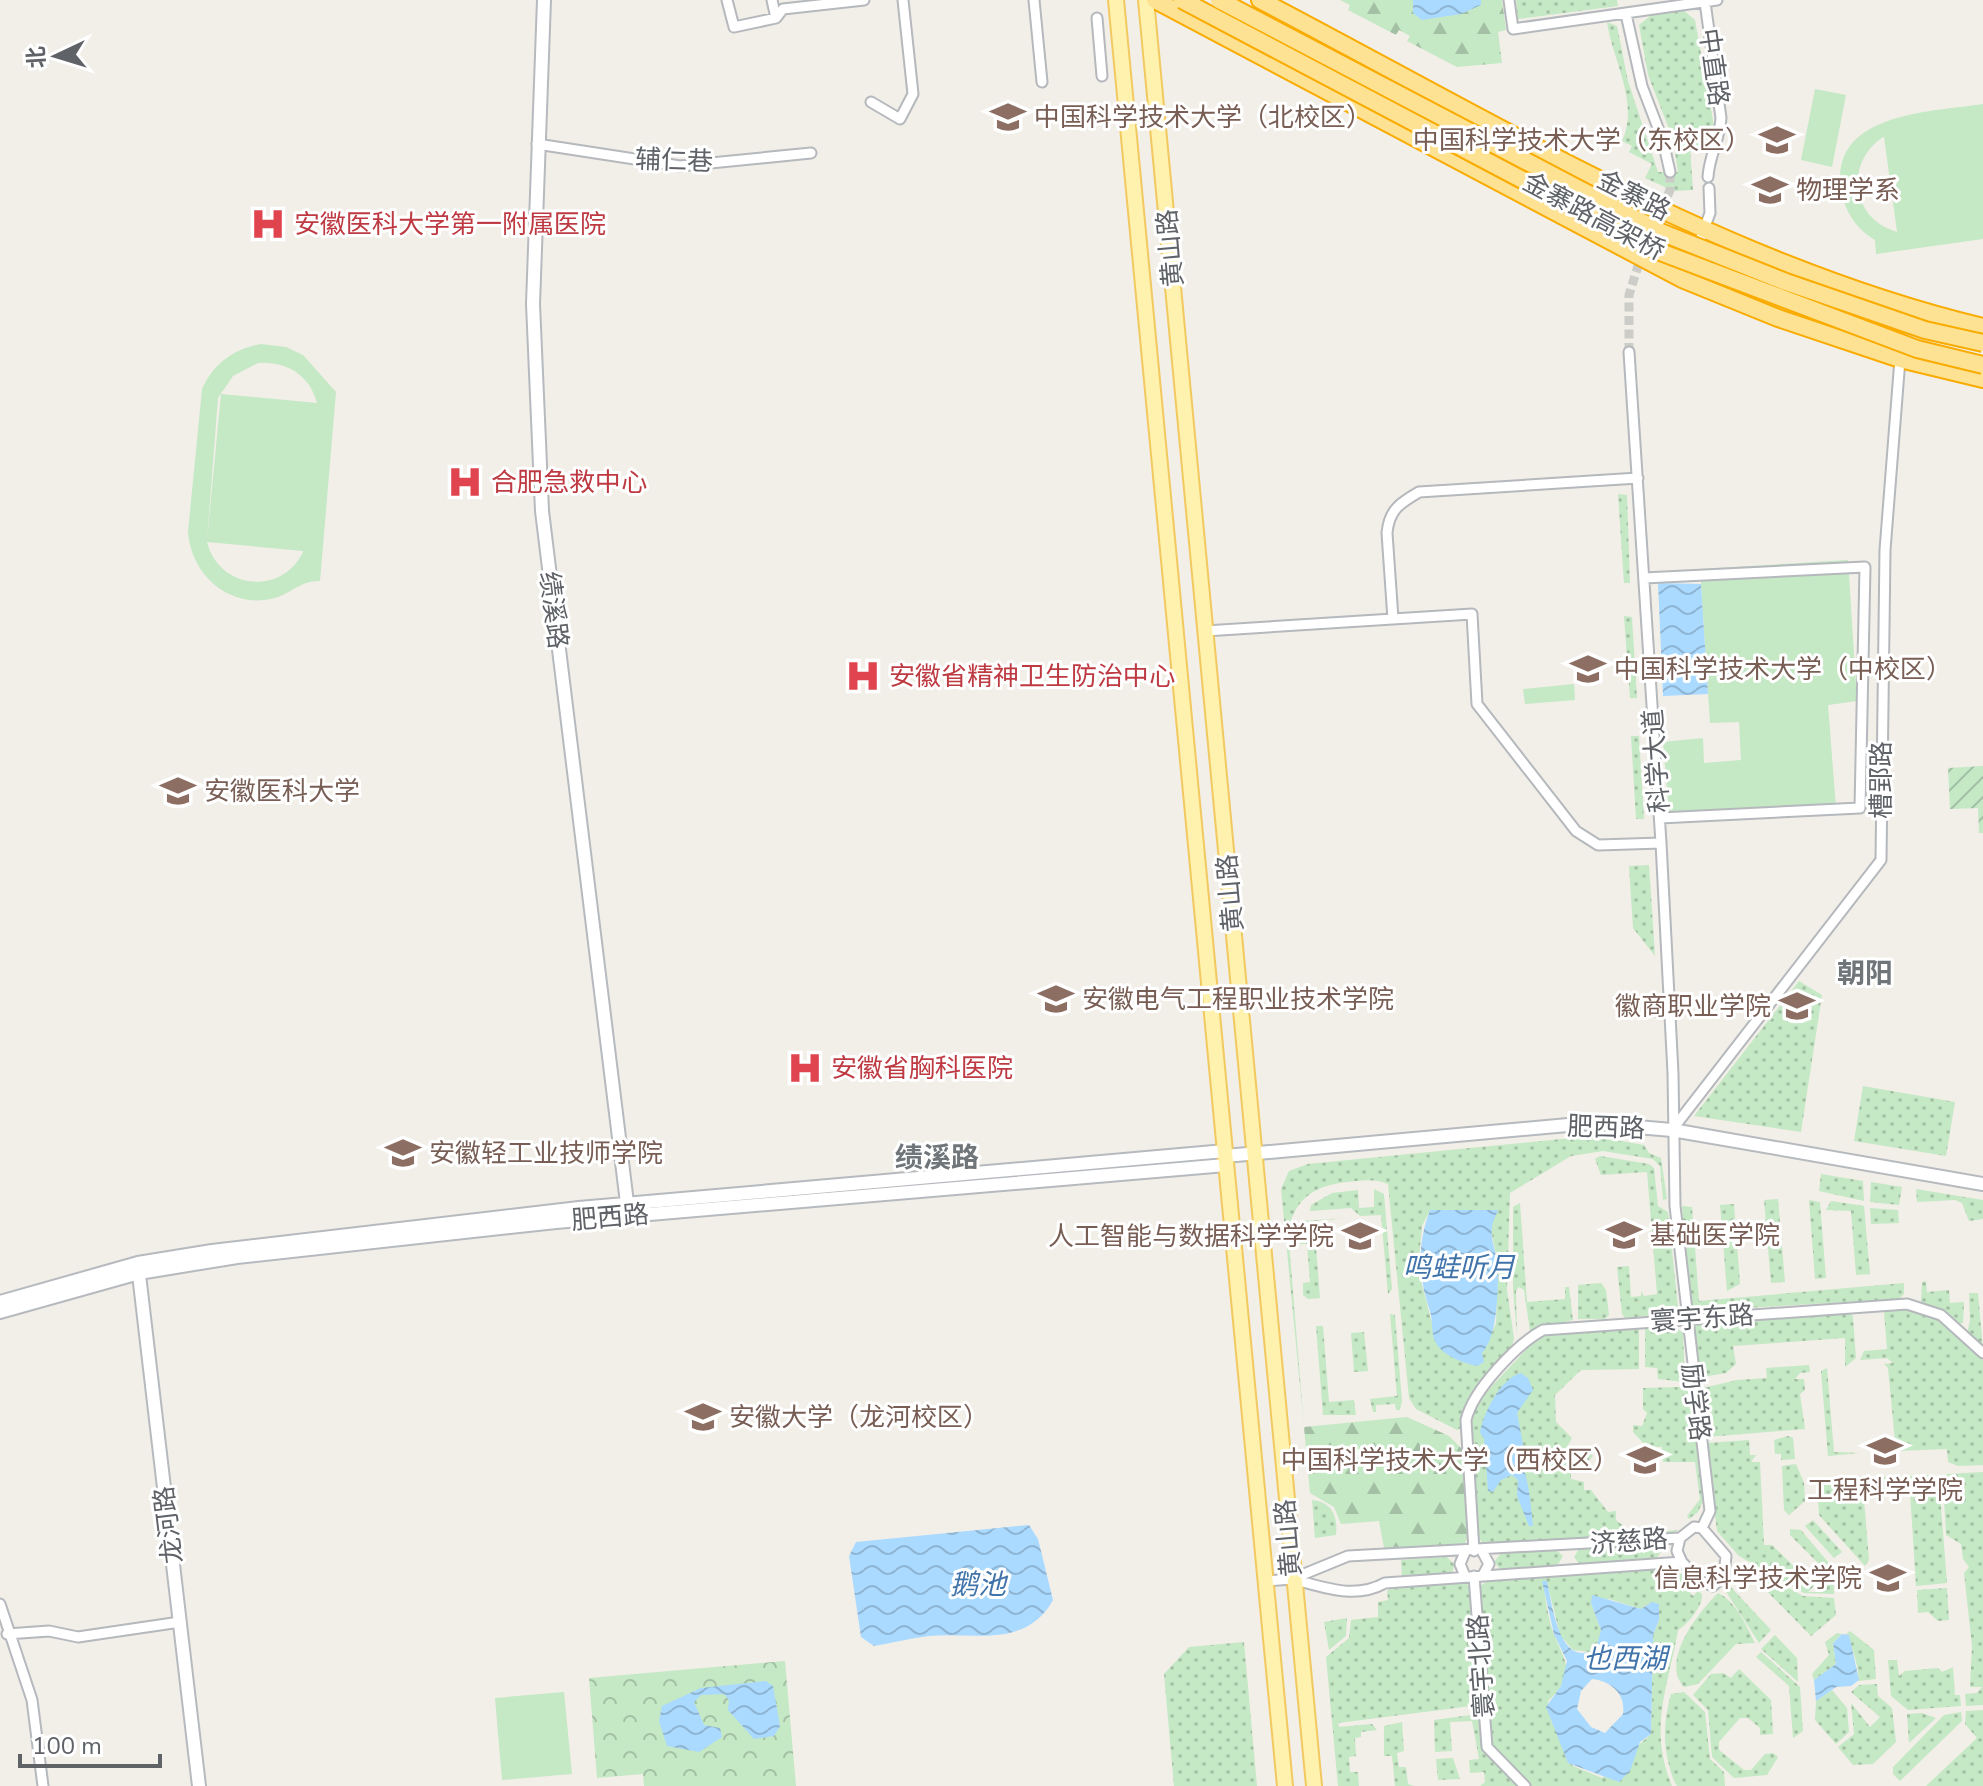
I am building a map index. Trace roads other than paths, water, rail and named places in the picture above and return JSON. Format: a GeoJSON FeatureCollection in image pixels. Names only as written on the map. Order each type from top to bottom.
{"type":"FeatureCollection","features":[{"type":"Feature","properties":{"kind":"highway"},"geometry":{"type":"LineString","coordinates":[[1155,0],[1682,279],[1778,318],[1900,359],[1983,379]]}},
{"type":"Feature","properties":{"kind":"highway","name":"金寨路高架桥"},"geometry":{"type":"LineString","coordinates":[[1182,0],[1655,250],[1917,349],[1983,365]]}},
{"type":"Feature","properties":{"kind":"highway","name":"金寨路高架桥"},"geometry":{"type":"LineString","coordinates":[[1219,0],[1663,233],[1786,282],[1925,330],[1983,343]]}},
{"type":"Feature","properties":{"kind":"highway","name":"金寨路"},"geometry":{"type":"LineString","coordinates":[[1260,0],[1706,231],[1918,312],[1983,327]]}},
{"type":"Feature","properties":{"kind":"main road","name":"绩溪路"},"geometry":{"type":"LineString","coordinates":[[544,0],[533,304],[542,511],[628,1210]]}},
{"type":"Feature","properties":{"kind":"main road","name":"黄山路"},"geometry":{"type":"LineString","coordinates":[[1116,0],[1285,1786]]}},
{"type":"Feature","properties":{"kind":"main road","name":"黄山路"},"geometry":{"type":"LineString","coordinates":[[1146,0],[1292,1579],[1314,1786]]}},
{"type":"Feature","properties":{"kind":"main road","name":"肥西路"},"geometry":{"type":"LineString","coordinates":[[0,1302],[212,1251],[1564,1124],[1672,1130],[1983,1184]]}},
{"type":"Feature","properties":{"kind":"main road","name":"肥西路"},"geometry":{"type":"LineString","coordinates":[[0,1312],[138,1268]]}},
{"type":"Feature","properties":{"kind":"main road","name":"龙河路"},"geometry":{"type":"LineString","coordinates":[[138,1268],[199,1786]]}},
{"type":"Feature","properties":{"kind":"street"},"geometry":{"type":"LineString","coordinates":[[727,0],[734,27],[776,18],[783,9],[864,0]]}},
{"type":"Feature","properties":{"kind":"street"},"geometry":{"type":"LineString","coordinates":[[772,0],[776,18]]}},
{"type":"Feature","properties":{"kind":"street"},"geometry":{"type":"LineString","coordinates":[[871,102],[900,119],[913,94],[903,0]]}},
{"type":"Feature","properties":{"kind":"street"},"geometry":{"type":"LineString","coordinates":[[1034,0],[1042,82]]}},
{"type":"Feature","properties":{"kind":"street"},"geometry":{"type":"LineString","coordinates":[[1509,0],[1513,29],[1717,0]]}},
{"type":"Feature","properties":{"kind":"street","name":"中直路"},"geometry":{"type":"LineString","coordinates":[[1705,2],[1721,118],[1720,136],[1711,154],[1706,231]]}},
{"type":"Feature","properties":{"kind":"street"},"geometry":{"type":"LineString","coordinates":[[1626,14],[1640,76],[1663,141],[1670,172]]}},
{"type":"Feature","properties":{"kind":"street"},"geometry":{"type":"LineString","coordinates":[[1097,18],[1102,76]]}},
{"type":"Feature","properties":{"kind":"street","name":"辅仁巷"},"geometry":{"type":"LineString","coordinates":[[537,144],[680,166],[811,153]]}},
{"type":"Feature","properties":{"kind":"street"},"geometry":{"type":"LineString","coordinates":[[1682,279],[1706,231]]}},
{"type":"Feature","properties":{"kind":"street","name":"科学大道"},"geometry":{"type":"LineString","coordinates":[[1629,352],[1660,818],[1673,1073],[1672,1130]]}},
{"type":"Feature","properties":{"kind":"street","name":"槽郢路"},"geometry":{"type":"LineString","coordinates":[[1672,1130],[1881,860],[1885,550],[1900,359]]}},
{"type":"Feature","properties":{"kind":"street"},"geometry":{"type":"LineString","coordinates":[[1393,619],[1387,533],[1388,520],[1397,504],[1419,492],[1638,478]]}},
{"type":"Feature","properties":{"kind":"street"},"geometry":{"type":"LineString","coordinates":[[1644,578],[1865,567],[1860,808],[1660,818]]}},
{"type":"Feature","properties":{"kind":"street"},"geometry":{"type":"LineString","coordinates":[[1205,631],[1472,614],[1477,704],[1576,831],[1585,840],[1598,845],[1661,843]]}},
{"type":"Feature","properties":{"kind":"street"},"geometry":{"type":"LineString","coordinates":[[1656,1011],[1669,1010]]}},
{"type":"Feature","properties":{"kind":"street","name":"励学路"},"geometry":{"type":"LineString","coordinates":[[1672,1130],[1685,1319],[1710,1511],[1702,1528]]}},
{"type":"Feature","properties":{"kind":"street","name":"寰宇东路"},"geometry":{"type":"LineString","coordinates":[[1474,1551],[1466,1420],[1475,1397],[1517,1349],[1543,1330],[1907,1304],[1941,1315],[1983,1353]]}},
{"type":"Feature","properties":{"kind":"street","name":"济慈路"},"geometry":{"type":"LineString","coordinates":[[1694,1527],[1702,1528],[1726,1556],[1724,1576],[1713,1586],[1700,1581],[1682,1562],[1385,1583],[1370,1591],[1352,1593],[1292,1579],[1348,1556],[1680,1538],[1694,1527]]}},
{"type":"Feature","properties":{"kind":"street"},"geometry":{"type":"LineString","coordinates":[[1680,1538],[1677,1551],[1682,1562]]}},
{"type":"Feature","properties":{"kind":"street"},"geometry":{"type":"LineString","coordinates":[[1474,1551],[1489,1564],[1474,1576],[1460,1564],[1474,1551]]}},
{"type":"Feature","properties":{"kind":"street","name":"寰宇北路"},"geometry":{"type":"LineString","coordinates":[[1474,1576],[1487,1747],[1525,1786]]}},
{"type":"Feature","properties":{"kind":"street"},"geometry":{"type":"LineString","coordinates":[[1267,1581],[1292,1579]]}},
{"type":"Feature","properties":{"kind":"street"},"geometry":{"type":"LineString","coordinates":[[0,1604],[7,1634],[32,1700],[43,1786]]}},
{"type":"Feature","properties":{"kind":"street"},"geometry":{"type":"LineString","coordinates":[[7,1634],[49,1631],[78,1637],[180,1622]]}},
{"type":"Feature","properties":{"kind":"water"},"geometry":{"type":"Polygon","coordinates":[[[1413,0],[1481,0],[1481,5],[1461,14],[1422,20],[1413,13],[1413,0]]]}},
{"type":"Feature","properties":{"kind":"water"},"geometry":{"type":"Polygon","coordinates":[[[1658,583],[1701,584],[1708,694],[1663,696],[1658,583]]]}},
{"type":"Feature","properties":{"kind":"water","name":"鸣蛙听月"},"geometry":{"type":"Polygon","coordinates":[[[1430,1210],[1498,1210],[1492,1233],[1498,1266],[1496,1312],[1491,1336],[1482,1353],[1484,1362],[1477,1366],[1447,1354],[1434,1338],[1421,1260],[1423,1235],[1430,1210]]]}},
{"type":"Feature","properties":{"kind":"water"},"geometry":{"type":"Polygon","coordinates":[[[1521,1373],[1528,1378],[1533,1390],[1517,1413],[1523,1444],[1521,1465],[1528,1485],[1533,1526],[1529,1526],[1517,1496],[1518,1480],[1512,1475],[1501,1480],[1493,1492],[1488,1491],[1484,1438],[1480,1433],[1494,1397],[1507,1382],[1521,1373]]]}},
{"type":"Feature","properties":{"kind":"water","name":"鹅池"},"geometry":{"type":"Polygon","coordinates":[[[1029,1525],[1038,1539],[1053,1600],[1042,1615],[1028,1626],[997,1635],[929,1636],[874,1646],[861,1637],[849,1556],[856,1542],[1029,1525]]]}},
{"type":"Feature","properties":{"kind":"water","name":"也西湖"},"geometry":{"type":"Polygon","coordinates":[[[1542,1581],[1547,1581],[1555,1618],[1566,1643],[1573,1650],[1583,1653],[1596,1649],[1601,1630],[1591,1603],[1592,1595],[1641,1609],[1652,1602],[1659,1604],[1659,1620],[1653,1635],[1651,1734],[1640,1742],[1630,1771],[1619,1782],[1568,1763],[1546,1707],[1561,1686],[1567,1661],[1554,1634],[1542,1581]],[[1592,1679],[1581,1691],[1577,1709],[1591,1727],[1605,1733],[1623,1714],[1623,1707],[1616,1690],[1592,1679]]]}},
{"type":"Feature","properties":{"kind":"water"},"geometry":{"type":"Polygon","coordinates":[[[1842,1634],[1849,1635],[1859,1680],[1851,1686],[1836,1687],[1816,1701],[1814,1680],[1836,1664],[1833,1643],[1842,1634]]]}},
{"type":"Feature","properties":{"kind":"water"},"geometry":{"type":"Polygon","coordinates":[[[766,1681],[773,1686],[780,1726],[774,1736],[754,1739],[728,1710],[729,1700],[724,1694],[701,1695],[694,1702],[704,1725],[720,1728],[722,1737],[699,1752],[667,1746],[659,1721],[662,1706],[701,1688],[766,1681]]]}},
{"type":"Feature","properties":{"kind":"tunnel"},"geometry":{"type":"LineString","coordinates":[[1652,233],[1670,190],[1670,172]]}},
{"type":"Feature","properties":{"kind":"tunnel"},"geometry":{"type":"LineString","coordinates":[[1629,352],[1629,295],[1642,253]]}},
{"type":"Feature","properties":{"kind":"place","name":"中国科学技术大学（北校区）"},"geometry":{"type":"Point","coordinates":[1008,117]}},
{"type":"Feature","properties":{"kind":"place","name":"中国科学技术大学（东校区）"},"geometry":{"type":"Point","coordinates":[1777,140]}},
{"type":"Feature","properties":{"kind":"place","name":"物理学系"},"geometry":{"type":"Point","coordinates":[1770,190]}},
{"type":"Feature","properties":{"kind":"place","name":"安徽医科大学第一附属医院"},"geometry":{"type":"Point","coordinates":[268,224]}},
{"type":"Feature","properties":{"kind":"place","name":"合肥急救中心"},"geometry":{"type":"Point","coordinates":[465,482]}},
{"type":"Feature","properties":{"kind":"place","name":"中国科学技术大学（中校区）"},"geometry":{"type":"Point","coordinates":[1588,669]}},
{"type":"Feature","properties":{"kind":"place","name":"安徽省精神卫生防治中心"},"geometry":{"type":"Point","coordinates":[863,676]}},
{"type":"Feature","properties":{"kind":"place","name":"安徽医科大学"},"geometry":{"type":"Point","coordinates":[178,791]}},
{"type":"Feature","properties":{"kind":"place","name":"安徽电气工程职业技术学院"},"geometry":{"type":"Point","coordinates":[1056,999]}},
{"type":"Feature","properties":{"kind":"place","name":"徽商职业学院"},"geometry":{"type":"Point","coordinates":[1797,1006]}},
{"type":"Feature","properties":{"kind":"place","name":"安徽省胸科医院"},"geometry":{"type":"Point","coordinates":[805,1068]}},
{"type":"Feature","properties":{"kind":"place","name":"安徽轻工业技师学院"},"geometry":{"type":"Point","coordinates":[403,1153]}},
{"type":"Feature","properties":{"kind":"place","name":"基础医学院"},"geometry":{"type":"Point","coordinates":[1624,1235]}},
{"type":"Feature","properties":{"kind":"place","name":"人工智能与数据科学学院"},"geometry":{"type":"Point","coordinates":[1360,1236]}},
{"type":"Feature","properties":{"kind":"place","name":"安徽大学（龙河校区）"},"geometry":{"type":"Point","coordinates":[703,1417]}},
{"type":"Feature","properties":{"kind":"place","name":"工程科学学院"},"geometry":{"type":"Point","coordinates":[1885,1451]}},
{"type":"Feature","properties":{"kind":"place","name":"中国科学技术大学（西校区）"},"geometry":{"type":"Point","coordinates":[1645,1460]}},
{"type":"Feature","properties":{"kind":"place","name":"信息科学技术学院"},"geometry":{"type":"Point","coordinates":[1888,1578]}},
{"type":"Feature","properties":{"kind":"district","name":"朝阳"},"geometry":{"type":"Point","coordinates":[1865,973]}},
{"type":"Feature","properties":{"kind":"district","name":"绩溪路"},"geometry":{"type":"Point","coordinates":[937,1157]}}]}
